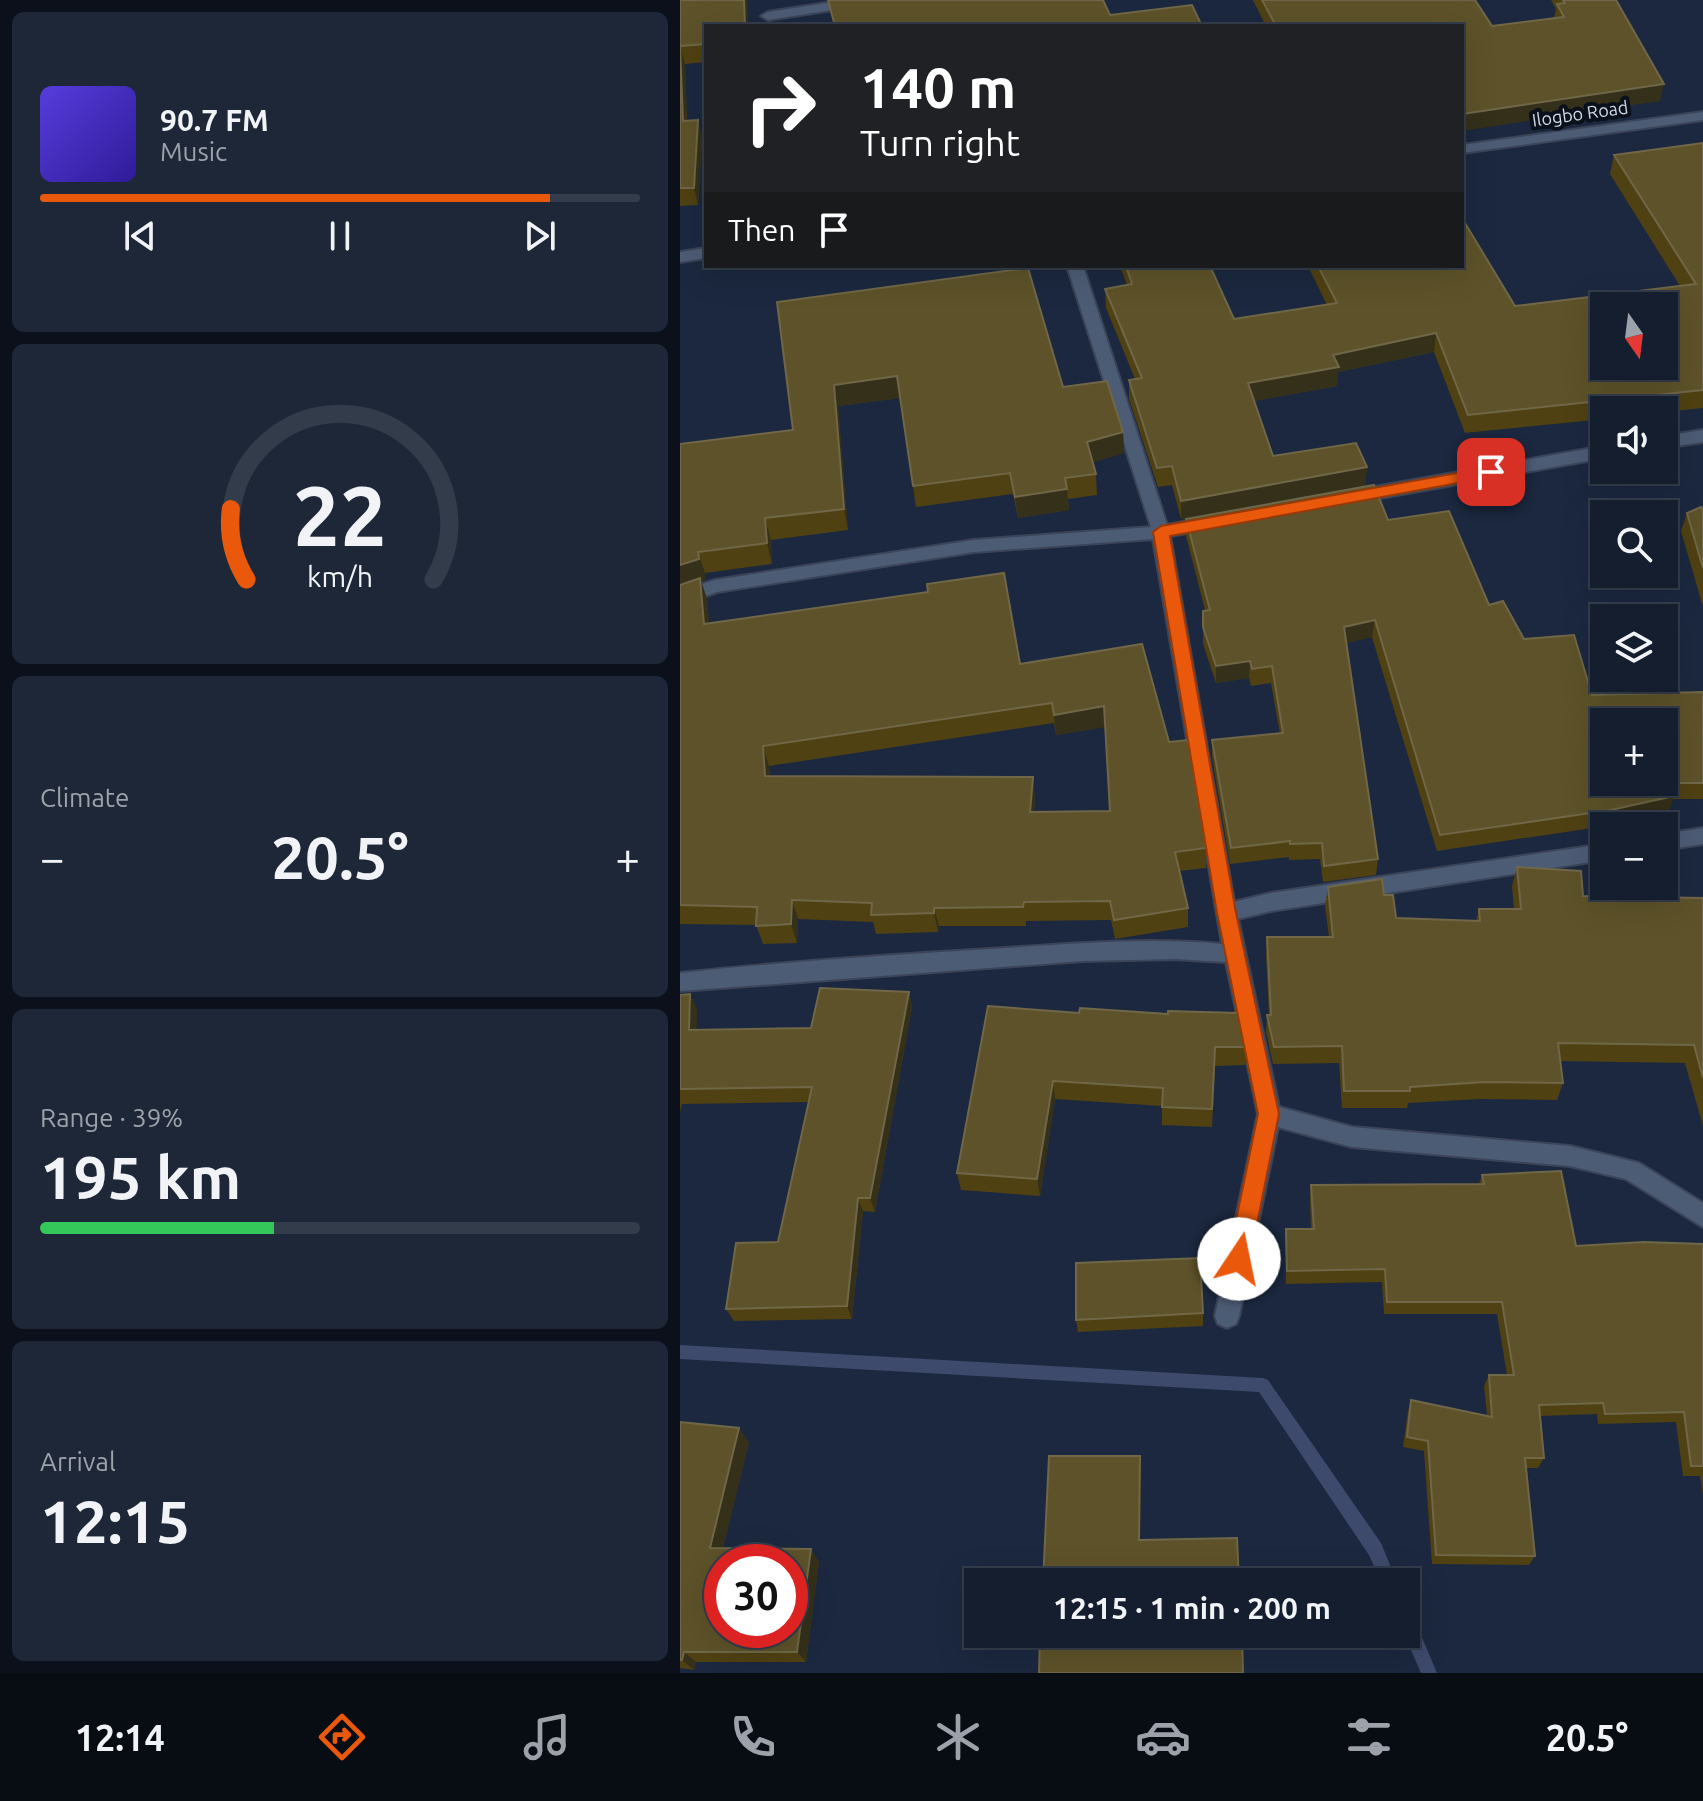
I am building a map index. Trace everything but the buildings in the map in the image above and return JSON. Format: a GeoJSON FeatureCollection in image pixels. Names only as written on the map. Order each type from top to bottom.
{"type":"FeatureCollection","features":[{"type":"Feature","properties":{"kind":"street"},"geometry":{"type":"LineString","coordinates":[[761,0],[767,21],[871,0]]}},
{"type":"Feature","properties":{"kind":"street","name":"Ilogbo Road"},"geometry":{"type":"LineString","coordinates":[[1464,149],[1703,116]]}},
{"type":"Feature","properties":{"kind":"street"},"geometry":{"type":"LineString","coordinates":[[680,257],[704,253]]}},
{"type":"Feature","properties":{"kind":"street"},"geometry":{"type":"LineString","coordinates":[[1076,268],[1161,532],[1226,913],[1269,1114],[1227,1316]]}},
{"type":"Feature","properties":{"kind":"street"},"geometry":{"type":"LineString","coordinates":[[1678,440],[1703,436]]}},
{"type":"Feature","properties":{"kind":"street"},"geometry":{"type":"LineString","coordinates":[[1332,501],[1590,455]]}},
{"type":"Feature","properties":{"kind":"street"},"geometry":{"type":"LineString","coordinates":[[680,598],[715,586],[974,546],[1161,532],[1223,521]]}},
{"type":"Feature","properties":{"kind":"street"},"geometry":{"type":"LineString","coordinates":[[1678,840],[1703,836]]}},
{"type":"Feature","properties":{"kind":"street"},"geometry":{"type":"LineString","coordinates":[[1226,913],[1271,902],[1590,854]]}},
{"type":"Feature","properties":{"kind":"street"},"geometry":{"type":"LineString","coordinates":[[680,982],[785,971],[1066,953],[1185,949],[1235,954]]}},
{"type":"Feature","properties":{"kind":"street"},"geometry":{"type":"LineString","coordinates":[[1269,1114],[1352,1137],[1485,1146],[1631,1170],[1703,1216]]}},
{"type":"Feature","properties":{"kind":"waterway"},"geometry":{"type":"LineString","coordinates":[[680,1352],[1263,1385],[1375,1549],[1383,1568]]}},
{"type":"Feature","properties":{"kind":"waterway"},"geometry":{"type":"LineString","coordinates":[[1418,1648],[1429,1673]]}},
{"type":"Feature","properties":{"kind":"route"},"geometry":{"type":"LineString","coordinates":[[1239,1259],[1269,1114],[1226,913],[1161,532],[1491,472]]}}]}
